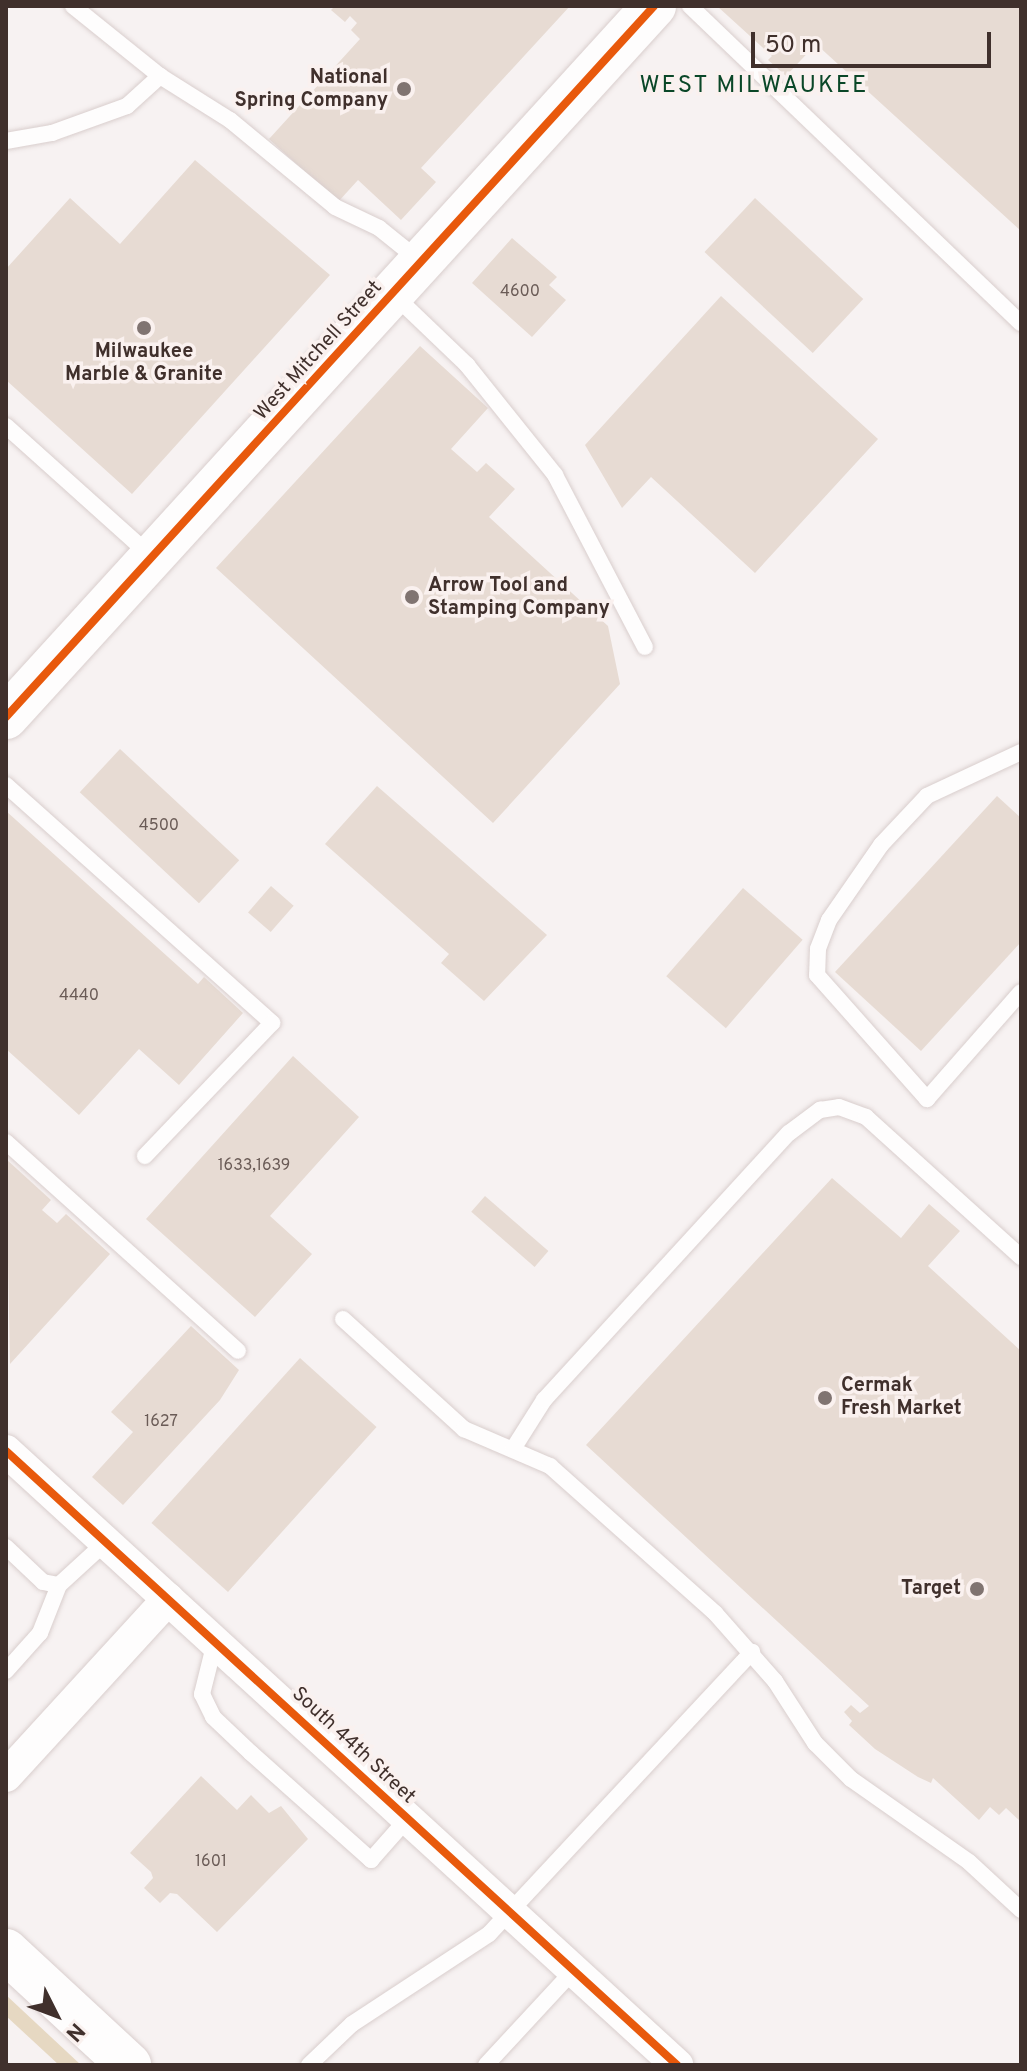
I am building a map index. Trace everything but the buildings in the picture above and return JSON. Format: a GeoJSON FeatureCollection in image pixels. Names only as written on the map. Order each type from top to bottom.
{"type":"FeatureCollection","features":[{"type":"Feature","properties":{"kind":"street","name":"West Mitchell Street"},"geometry":{"type":"LineString","coordinates":[[6,717],[393,294],[640,15]]}},
{"type":"Feature","properties":{"kind":"street","name":"South 44th Street"},"geometry":{"type":"LineString","coordinates":[[6,1451],[677,2065]]}},
{"type":"Feature","properties":{"kind":"street"},"geometry":{"type":"LineString","coordinates":[[6,1776],[168,1599]]}},
{"type":"Feature","properties":{"kind":"street"},"geometry":{"type":"LineString","coordinates":[[6,1951],[129,2065]]}},
{"type":"Feature","properties":{"kind":"lane"},"geometry":{"type":"LineString","coordinates":[[73,6],[160,76],[230,120],[335,207],[379,228],[421,262]]}},
{"type":"Feature","properties":{"kind":"lane"},"geometry":{"type":"LineString","coordinates":[[690,6],[1021,323]]}},
{"type":"Feature","properties":{"kind":"lane"},"geometry":{"type":"LineString","coordinates":[[6,141],[52,133],[127,106],[160,76]]}},
{"type":"Feature","properties":{"kind":"lane"},"geometry":{"type":"LineString","coordinates":[[393,294],[467,365],[555,475],[645,647]]}},
{"type":"Feature","properties":{"kind":"lane"},"geometry":{"type":"LineString","coordinates":[[6,426],[152,557]]}},
{"type":"Feature","properties":{"kind":"lane"},"geometry":{"type":"LineString","coordinates":[[1021,752],[927,796],[881,845],[829,920],[818,949],[817,975],[927,1099],[1021,992]]}},
{"type":"Feature","properties":{"kind":"lane"},"geometry":{"type":"LineString","coordinates":[[6,785],[272,1023],[145,1156]]}},
{"type":"Feature","properties":{"kind":"lane"},"geometry":{"type":"LineString","coordinates":[[513,1449],[555,1388],[789,1133],[820,1110],[839,1107],[866,1117],[1021,1257]]}},
{"type":"Feature","properties":{"kind":"lane"},"geometry":{"type":"LineString","coordinates":[[6,1142],[238,1351]]}},
{"type":"Feature","properties":{"kind":"lane"},"geometry":{"type":"LineString","coordinates":[[343,1319],[464,1429],[550,1466],[752,1652],[815,1743],[851,1779],[969,1862],[1021,1910]]}},
{"type":"Feature","properties":{"kind":"lane"},"geometry":{"type":"LineString","coordinates":[[6,1671],[40,1633],[59,1585],[106,1542]]}},
{"type":"Feature","properties":{"kind":"lane"},"geometry":{"type":"LineString","coordinates":[[6,1547],[43,1582],[59,1585]]}},
{"type":"Feature","properties":{"kind":"lane"},"geometry":{"type":"LineString","coordinates":[[215,1642],[202,1694],[213,1717],[251,1753],[371,1860],[408,1818]]}},
{"type":"Feature","properties":{"kind":"lane"},"geometry":{"type":"LineString","coordinates":[[309,2065],[352,2024],[466,1953],[510,1912],[752,1652]]}},
{"type":"Feature","properties":{"kind":"lane"},"geometry":{"type":"LineString","coordinates":[[486,2065],[574,1970]]}},
{"type":"Feature","properties":{"kind":"shaded area"},"geometry":{"type":"Polygon","coordinates":[[[6,1995],[81,2065],[59,2065],[6,2016],[6,1995]]]}},
{"type":"Feature","properties":{"kind":"cycle path"},"geometry":{"type":"LineString","coordinates":[[6,717],[654,6]]}},
{"type":"Feature","properties":{"kind":"cycle path"},"geometry":{"type":"LineString","coordinates":[[6,1451],[677,2065]]}},
{"type":"Feature","properties":{"kind":"place","name":"National Spring Company"},"geometry":{"type":"Point","coordinates":[404,89]}},
{"type":"Feature","properties":{"kind":"place","name":"Milwaukee Marble & Granite"},"geometry":{"type":"Point","coordinates":[144,328]}},
{"type":"Feature","properties":{"kind":"place","name":"Arrow Tool and Stamping Company"},"geometry":{"type":"Point","coordinates":[412,597]}},
{"type":"Feature","properties":{"kind":"place","name":"Cermak Fresh Market"},"geometry":{"type":"Point","coordinates":[825,1398]}},
{"type":"Feature","properties":{"kind":"place","name":"Target"},"geometry":{"type":"Point","coordinates":[977,1589]}},
{"type":"Feature","properties":{"kind":"district","name":"WEST MILWAUKEE"},"geometry":{"type":"Point","coordinates":[754,87]}}]}
